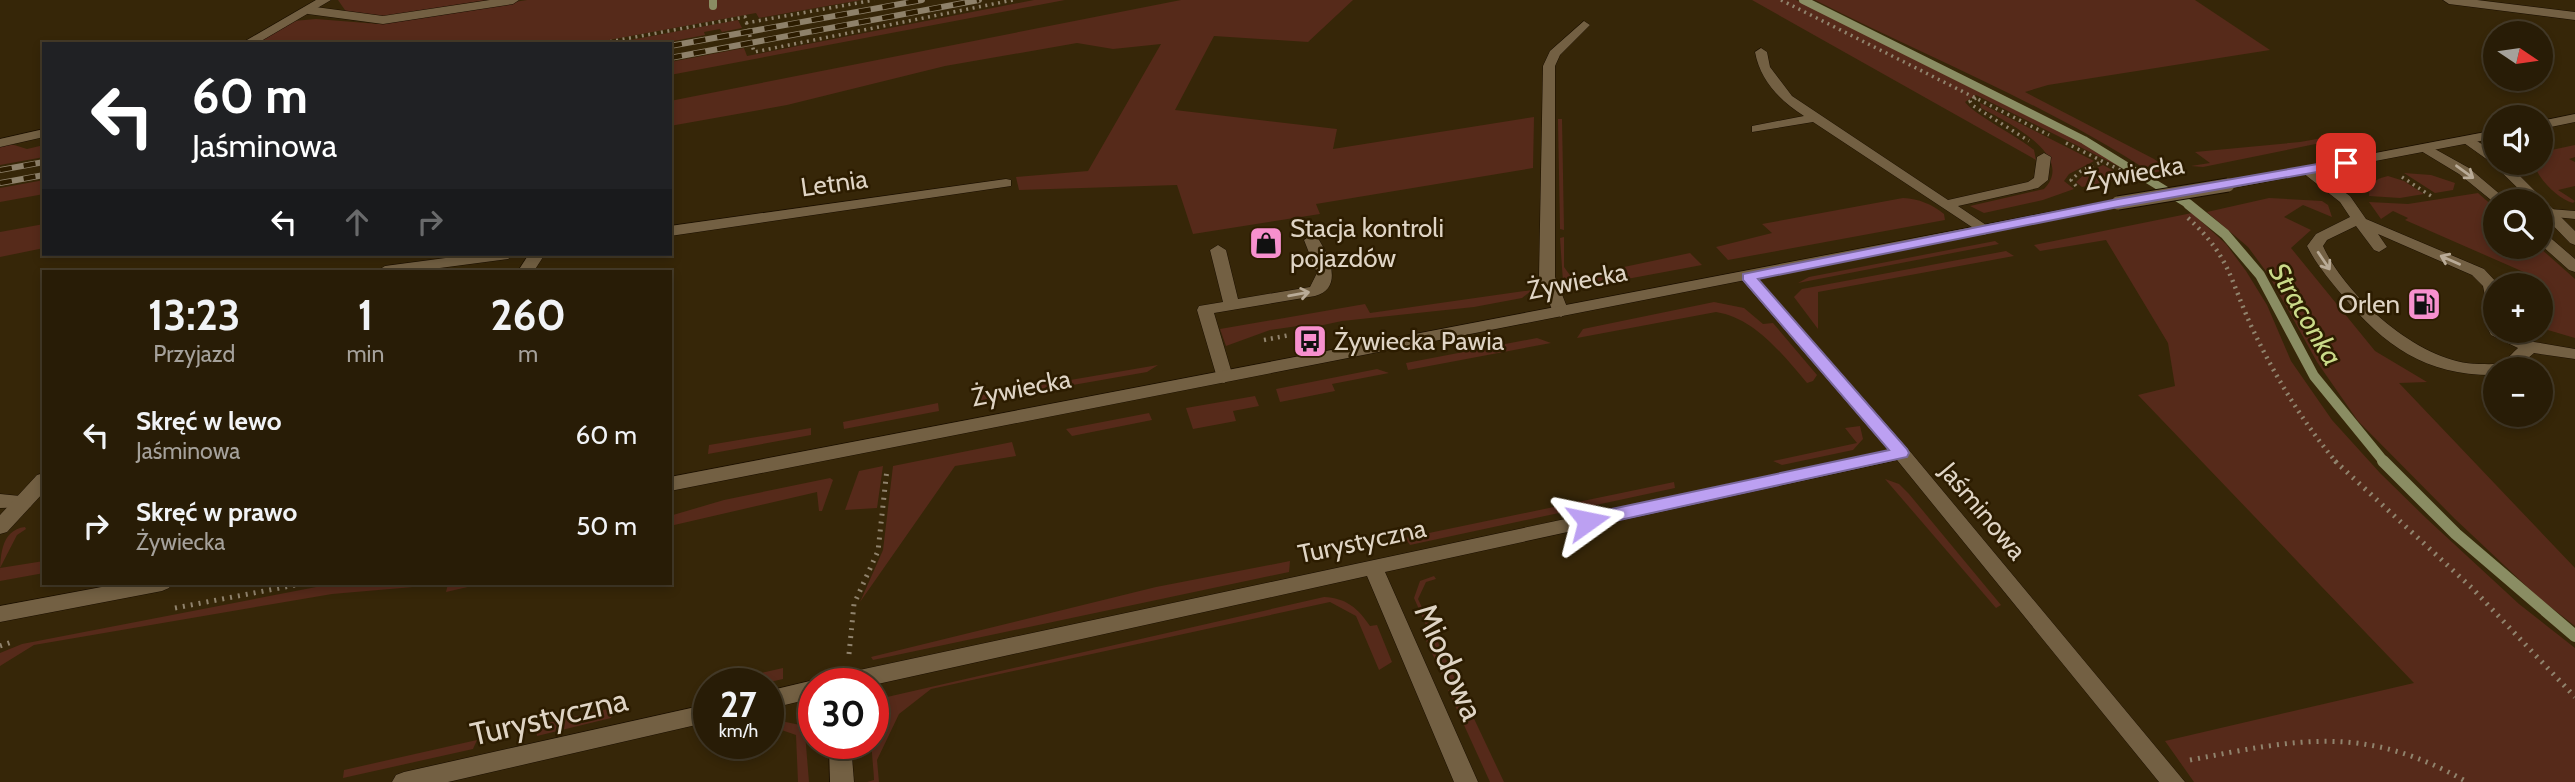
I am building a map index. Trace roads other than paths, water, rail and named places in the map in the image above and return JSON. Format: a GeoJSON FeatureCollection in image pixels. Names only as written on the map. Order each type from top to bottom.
{"type":"FeatureCollection","features":[{"type":"Feature","properties":{"kind":"street"},"geometry":{"type":"LineString","coordinates":[[250,42],[326,0]]}},
{"type":"Feature","properties":{"kind":"street"},"geometry":{"type":"LineString","coordinates":[[308,10],[383,20],[513,0]]}},
{"type":"Feature","properties":{"kind":"street"},"geometry":{"type":"LineString","coordinates":[[2449,0],[2575,16]]}},
{"type":"Feature","properties":{"kind":"street"},"geometry":{"type":"LineString","coordinates":[[1561,312],[1547,277],[1549,66],[1554,54],[1584,25]]}},
{"type":"Feature","properties":{"kind":"street"},"geometry":{"type":"LineString","coordinates":[[1761,52],[1764,67],[1787,99],[1984,230]]}},
{"type":"Feature","properties":{"kind":"street"},"geometry":{"type":"LineString","coordinates":[[1757,129],[1815,118]]}},
{"type":"Feature","properties":{"kind":"street"},"geometry":{"type":"LineString","coordinates":[[2553,123],[2575,118]]}},
{"type":"Feature","properties":{"kind":"street"},"geometry":{"type":"LineString","coordinates":[[0,143],[42,133]]}},
{"type":"Feature","properties":{"kind":"street","name":"Żywiecka"},"geometry":{"type":"LineString","coordinates":[[672,484],[1748,277],[2118,203],[2483,137]]}},
{"type":"Feature","properties":{"kind":"street"},"geometry":{"type":"LineString","coordinates":[[2469,140],[2483,150]]}},
{"type":"Feature","properties":{"kind":"street"},"geometry":{"type":"LineString","coordinates":[[2426,148],[2464,171],[2486,189]]}},
{"type":"Feature","properties":{"kind":"street"},"geometry":{"type":"LineString","coordinates":[[1905,192],[1942,200],[2033,185],[2041,180],[2044,157]]}},
{"type":"Feature","properties":{"kind":"street"},"geometry":{"type":"LineString","coordinates":[[2308,170],[2345,199],[2357,220],[2379,247]]}},
{"type":"Feature","properties":{"kind":"street"},"geometry":{"type":"LineString","coordinates":[[2511,175],[2526,189]]}},
{"type":"Feature","properties":{"kind":"street","name":"Letnia"},"geometry":{"type":"LineString","coordinates":[[672,231],[1006,183]]}},
{"type":"Feature","properties":{"kind":"street"},"geometry":{"type":"LineString","coordinates":[[2553,209],[2575,215]]}},
{"type":"Feature","properties":{"kind":"street"},"geometry":{"type":"LineString","coordinates":[[2553,217],[2575,240]]}},
{"type":"Feature","properties":{"kind":"street"},"geometry":{"type":"LineString","coordinates":[[2483,278],[2477,272],[2357,220],[2320,237],[2315,246],[2320,257],[2365,315],[2384,333],[2434,360],[2465,368],[2483,369]]}},
{"type":"Feature","properties":{"kind":"street"},"geometry":{"type":"LineString","coordinates":[[1224,377],[1205,310],[1315,291],[1323,285],[1326,274],[1312,240]]}},
{"type":"Feature","properties":{"kind":"street"},"geometry":{"type":"LineString","coordinates":[[2553,248],[2575,267]]}},
{"type":"Feature","properties":{"kind":"street"},"geometry":{"type":"LineString","coordinates":[[1218,250],[1231,306]]}},
{"type":"Feature","properties":{"kind":"street"},"geometry":{"type":"LineString","coordinates":[[391,270],[493,256]]}},
{"type":"Feature","properties":{"kind":"street","name":"Jaśminowa"},"geometry":{"type":"LineString","coordinates":[[1748,277],[1901,453],[2173,782]]}},
{"type":"Feature","properties":{"kind":"street"},"geometry":{"type":"LineString","coordinates":[[2524,343],[2575,354]]}},
{"type":"Feature","properties":{"kind":"street"},"geometry":{"type":"LineString","coordinates":[[2518,357],[2530,346]]}},
{"type":"Feature","properties":{"kind":"street","name":"Turystyczna"},"geometry":{"type":"LineString","coordinates":[[889,673],[1901,453]]}},
{"type":"Feature","properties":{"kind":"street"},"geometry":{"type":"LineString","coordinates":[[0,527],[42,482]]}},
{"type":"Feature","properties":{"kind":"street"},"geometry":{"type":"LineString","coordinates":[[0,501],[23,502]]}},
{"type":"Feature","properties":{"kind":"street","name":"Miodowa"},"geometry":{"type":"LineString","coordinates":[[1373,567],[1466,782]]}},
{"type":"Feature","properties":{"kind":"street"},"geometry":{"type":"LineString","coordinates":[[0,614],[113,588],[142,585]]}},
{"type":"Feature","properties":{"kind":"street","name":"Turystyczna"},"geometry":{"type":"LineString","coordinates":[[404,782],[693,717]]}},
{"type":"Feature","properties":{"kind":"street"},"geometry":{"type":"LineString","coordinates":[[841,759],[842,782]]}},
{"type":"Feature","properties":{"kind":"waterway"},"geometry":{"type":"LineString","coordinates":[[713,0],[713,6]]}},
{"type":"Feature","properties":{"kind":"waterway","name":"Straconka"},"geometry":{"type":"LineString","coordinates":[[1803,0],[2084,140],[2189,205]]}},
{"type":"Feature","properties":{"kind":"waterway","name":"Straconka"},"geometry":{"type":"LineString","coordinates":[[2189,205],[2225,234],[2260,275],[2314,376],[2385,463]]}},
{"type":"Feature","properties":{"kind":"waterway","name":"Straconka"},"geometry":{"type":"LineString","coordinates":[[2385,463],[2456,534],[2575,636]]}},
{"type":"Feature","properties":{"kind":"railway"},"geometry":{"type":"LineString","coordinates":[[672,46],[922,0]]}},
{"type":"Feature","properties":{"kind":"railway"},"geometry":{"type":"LineString","coordinates":[[672,58],[979,0]]}},
{"type":"Feature","properties":{"kind":"railway"},"geometry":{"type":"LineString","coordinates":[[0,170],[42,162]]}},
{"type":"Feature","properties":{"kind":"railway"},"geometry":{"type":"LineString","coordinates":[[0,183],[42,175]]}},
{"type":"Feature","properties":{"kind":"place","name":"Stacja kontroli pojazdów"},"geometry":{"type":"Point","coordinates":[1266,243]}},
{"type":"Feature","properties":{"kind":"place","name":"Orlen"},"geometry":{"type":"Point","coordinates":[2424,304]}},
{"type":"Feature","properties":{"kind":"place","name":"Żywiecka Pawia"},"geometry":{"type":"Point","coordinates":[1310,341]}}]}
